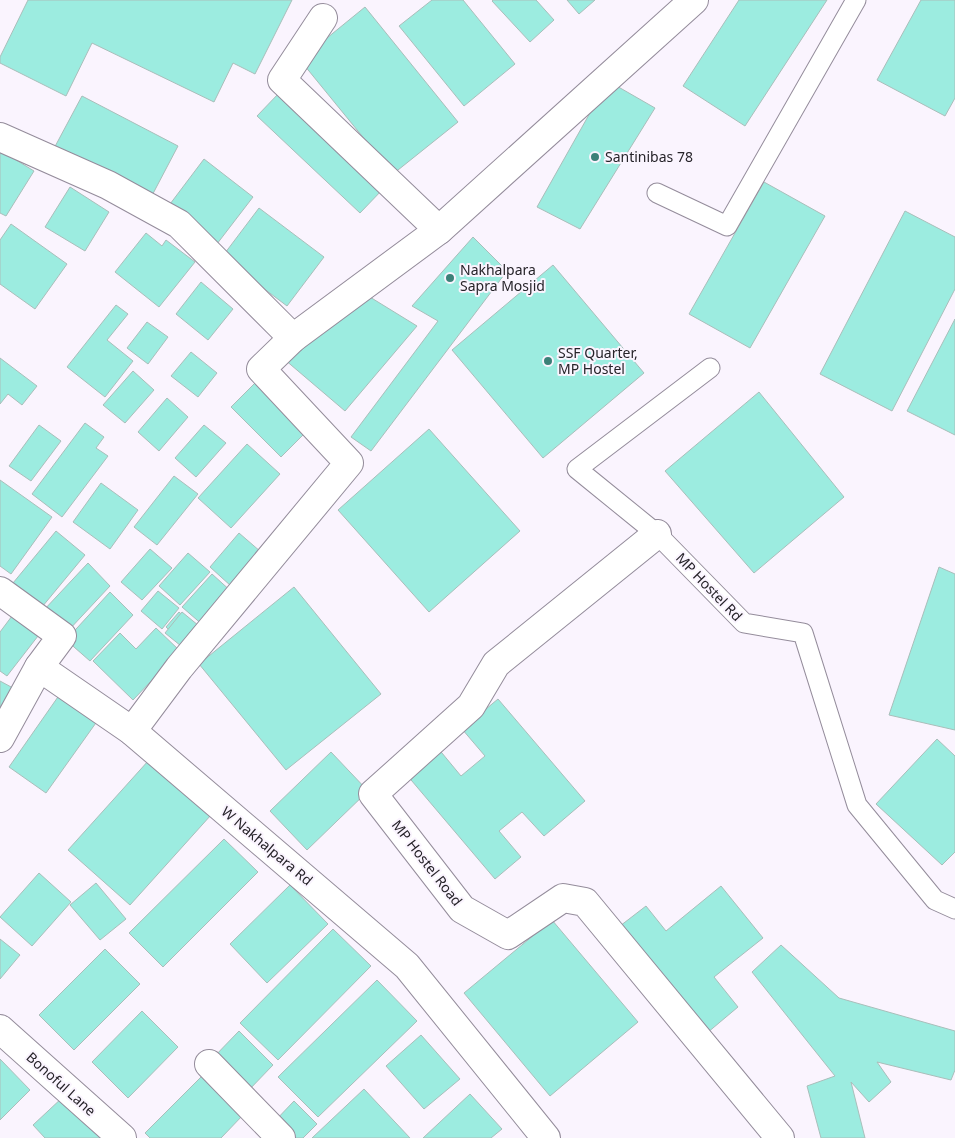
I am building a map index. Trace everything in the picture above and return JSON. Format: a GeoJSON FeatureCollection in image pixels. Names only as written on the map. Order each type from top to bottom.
{"type":"FeatureCollection","features":[{"type":"Feature","properties":{"kind":"street"},"geometry":{"type":"LineString","coordinates":[[132,731],[179,668],[349,463],[262,369],[293,338],[440,230],[694,0]]}},
{"type":"Feature","properties":{"kind":"street"},"geometry":{"type":"LineString","coordinates":[[322,18],[282,80],[440,230]]}},
{"type":"Feature","properties":{"kind":"street"},"geometry":{"type":"LineString","coordinates":[[0,137],[108,185],[179,224],[293,338]]}},
{"type":"Feature","properties":{"kind":"street","name":"MP Hostel Road"},"geometry":{"type":"LineString","coordinates":[[657,534],[496,664],[471,706],[373,794],[462,909],[508,935],[563,898],[584,902],[780,1138]]}},
{"type":"Feature","properties":{"kind":"street"},"geometry":{"type":"LineString","coordinates":[[0,591],[62,636],[39,667],[0,738]]}},
{"type":"Feature","properties":{"kind":"street","name":"W Nakhalpara Rd"},"geometry":{"type":"LineString","coordinates":[[39,667],[132,731],[407,966],[546,1138]]}},
{"type":"Feature","properties":{"kind":"street","name":"Bonoful Lane"},"geometry":{"type":"LineString","coordinates":[[0,1029],[122,1138]]}},
{"type":"Feature","properties":{"kind":"street"},"geometry":{"type":"LineString","coordinates":[[209,1064],[281,1138]]}},
{"type":"Feature","properties":{"kind":"lane"},"geometry":{"type":"LineString","coordinates":[[657,194],[727,226],[856,0]]}},
{"type":"Feature","properties":{"kind":"lane","name":"MP Hostel Rd"},"geometry":{"type":"LineString","coordinates":[[710,368],[577,469],[657,534],[744,623],[802,633],[857,805],[935,900],[955,909]]}},
{"type":"Feature","properties":{"kind":"building"},"geometry":{"type":"Polygon","coordinates":[[[28,0],[292,0],[255,74],[233,63],[214,102],[92,43],[66,96],[0,63],[0,57],[28,0]]]}},
{"type":"Feature","properties":{"kind":"building"},"geometry":{"type":"Polygon","coordinates":[[[432,0],[463,0],[515,64],[464,106],[399,26],[432,0]]]}},
{"type":"Feature","properties":{"kind":"building"},"geometry":{"type":"Polygon","coordinates":[[[493,0],[536,0],[554,20],[530,42],[493,0]]]}},
{"type":"Feature","properties":{"kind":"building"},"geometry":{"type":"Polygon","coordinates":[[[567,0],[595,0],[579,14],[567,0]]]}},
{"type":"Feature","properties":{"kind":"building"},"geometry":{"type":"Polygon","coordinates":[[[739,0],[827,0],[745,126],[683,86],[739,0]]]}},
{"type":"Feature","properties":{"kind":"building"},"geometry":{"type":"Polygon","coordinates":[[[921,0],[955,0],[955,98],[945,116],[877,80],[921,0]]]}},
{"type":"Feature","properties":{"kind":"building"},"geometry":{"type":"Polygon","coordinates":[[[365,7],[458,122],[393,174],[300,60],[365,7]]]}},
{"type":"Feature","properties":{"kind":"building","name":"Santinibas 78"},"geometry":{"type":"Polygon","coordinates":[[[608,81],[655,108],[580,229],[537,207],[608,81]]]}},
{"type":"Feature","properties":{"kind":"building"},"geometry":{"type":"Polygon","coordinates":[[[280,92],[383,189],[360,213],[257,116],[280,92]]]}},
{"type":"Feature","properties":{"kind":"building"},"geometry":{"type":"Polygon","coordinates":[[[82,96],[178,146],[147,205],[51,154],[82,96]]]}},
{"type":"Feature","properties":{"kind":"building"},"geometry":{"type":"Polygon","coordinates":[[[0,150],[34,171],[6,216],[0,213],[0,150]]]}},
{"type":"Feature","properties":{"kind":"building"},"geometry":{"type":"Polygon","coordinates":[[[204,159],[253,197],[210,253],[161,216],[204,159]]]}},
{"type":"Feature","properties":{"kind":"building"},"geometry":{"type":"Polygon","coordinates":[[[764,182],[825,216],[750,348],[689,314],[764,182]]]}},
{"type":"Feature","properties":{"kind":"building"},"geometry":{"type":"Polygon","coordinates":[[[70,187],[109,212],[85,251],[45,227],[70,187]]]}},
{"type":"Feature","properties":{"kind":"building"},"geometry":{"type":"Polygon","coordinates":[[[259,208],[324,257],[287,306],[222,257],[259,208]]]}},
{"type":"Feature","properties":{"kind":"building"},"geometry":{"type":"Polygon","coordinates":[[[905,211],[955,237],[955,289],[892,411],[820,374],[905,211]]]}},
{"type":"Feature","properties":{"kind":"building"},"geometry":{"type":"Polygon","coordinates":[[[11,224],[67,264],[35,309],[0,284],[0,240],[11,224]]]}},
{"type":"Feature","properties":{"kind":"building"},"geometry":{"type":"Polygon","coordinates":[[[146,233],[162,246],[166,240],[195,262],[159,307],[115,272],[146,233]]]}},
{"type":"Feature","properties":{"kind":"building"},"geometry":{"type":"Polygon","coordinates":[[[473,237],[507,271],[371,451],[351,437],[438,321],[412,306],[473,237]]]}},
{"type":"Feature","properties":{"kind":"building","name":"SSF Quarter, MP Hostel"},"geometry":{"type":"Polygon","coordinates":[[[553,265],[644,373],[543,458],[452,350],[553,265]]]}},
{"type":"Feature","properties":{"kind":"building"},"geometry":{"type":"Polygon","coordinates":[[[201,282],[233,309],[208,340],[176,314],[201,282]]]}},
{"type":"Feature","properties":{"kind":"building"},"geometry":{"type":"Polygon","coordinates":[[[365,294],[417,326],[345,411],[284,359],[365,294]]]}},
{"type":"Feature","properties":{"kind":"building"},"geometry":{"type":"Polygon","coordinates":[[[116,305],[128,314],[107,340],[133,361],[105,397],[67,367],[116,305]]]}},
{"type":"Feature","properties":{"kind":"building"},"geometry":{"type":"Polygon","coordinates":[[[955,319],[955,435],[907,411],[955,319]]]}},
{"type":"Feature","properties":{"kind":"building"},"geometry":{"type":"Polygon","coordinates":[[[147,322],[168,337],[148,364],[127,348],[147,322]]]}},
{"type":"Feature","properties":{"kind":"building"},"geometry":{"type":"Polygon","coordinates":[[[191,352],[217,373],[198,397],[171,376],[191,352]]]}},
{"type":"Feature","properties":{"kind":"building"},"geometry":{"type":"Polygon","coordinates":[[[0,358],[37,386],[22,405],[8,394],[0,404],[0,358]]]}},
{"type":"Feature","properties":{"kind":"building"},"geometry":{"type":"Polygon","coordinates":[[[133,371],[154,390],[125,423],[103,405],[133,371]]]}},
{"type":"Feature","properties":{"kind":"building"},"geometry":{"type":"Polygon","coordinates":[[[258,380],[308,430],[281,457],[231,407],[258,380]]]}},
{"type":"Feature","properties":{"kind":"building"},"geometry":{"type":"Polygon","coordinates":[[[759,392],[844,497],[754,573],[665,471],[759,392]]]}},
{"type":"Feature","properties":{"kind":"building"},"geometry":{"type":"Polygon","coordinates":[[[167,398],[188,417],[159,451],[138,432],[167,398]]]}},
{"type":"Feature","properties":{"kind":"building"},"geometry":{"type":"Polygon","coordinates":[[[85,423],[104,437],[96,448],[108,456],[62,517],[32,494],[85,423]]]}},
{"type":"Feature","properties":{"kind":"building"},"geometry":{"type":"Polygon","coordinates":[[[39,425],[61,441],[31,481],[9,466],[39,425]]]}},
{"type":"Feature","properties":{"kind":"building"},"geometry":{"type":"Polygon","coordinates":[[[204,425],[226,443],[196,477],[175,458],[204,425]]]}},
{"type":"Feature","properties":{"kind":"building"},"geometry":{"type":"Polygon","coordinates":[[[429,429],[520,531],[429,612],[338,510],[429,429]]]}},
{"type":"Feature","properties":{"kind":"building"},"geometry":{"type":"Polygon","coordinates":[[[247,444],[280,474],[231,528],[198,498],[247,444]]]}},
{"type":"Feature","properties":{"kind":"building"},"geometry":{"type":"Polygon","coordinates":[[[174,476],[198,494],[157,545],[134,527],[174,476]]]}},
{"type":"Feature","properties":{"kind":"building"},"geometry":{"type":"Polygon","coordinates":[[[0,480],[52,517],[11,574],[0,566],[0,480]]]}},
{"type":"Feature","properties":{"kind":"building"},"geometry":{"type":"Polygon","coordinates":[[[101,483],[138,510],[110,549],[73,522],[101,483]]]}},
{"type":"Feature","properties":{"kind":"building"},"geometry":{"type":"Polygon","coordinates":[[[56,531],[85,555],[42,607],[13,583],[56,531]]]}},
{"type":"Feature","properties":{"kind":"building"},"geometry":{"type":"Polygon","coordinates":[[[239,533],[261,552],[231,586],[210,567],[239,533]]]}},
{"type":"Feature","properties":{"kind":"building"},"geometry":{"type":"Polygon","coordinates":[[[150,549],[172,568],[142,600],[121,582],[150,549]]]}},
{"type":"Feature","properties":{"kind":"building"},"geometry":{"type":"Polygon","coordinates":[[[188,553],[210,572],[180,605],[159,586],[188,553]]]}},
{"type":"Feature","properties":{"kind":"building"},"geometry":{"type":"Polygon","coordinates":[[[88,563],[110,586],[67,632],[43,611],[88,563]]]}},
{"type":"Feature","properties":{"kind":"building"},"geometry":{"type":"Polygon","coordinates":[[[939,567],[955,574],[955,730],[889,715],[939,567]]]}},
{"type":"Feature","properties":{"kind":"building"},"geometry":{"type":"Polygon","coordinates":[[[212,574],[233,593],[204,626],[182,607],[212,574]]]}},
{"type":"Feature","properties":{"kind":"building"},"geometry":{"type":"Polygon","coordinates":[[[294,587],[381,694],[286,770],[199,664],[294,587]]]}},
{"type":"Feature","properties":{"kind":"building"},"geometry":{"type":"Polygon","coordinates":[[[158,591],[179,608],[162,629],[141,611],[158,591]]]}},
{"type":"Feature","properties":{"kind":"building"},"geometry":{"type":"Polygon","coordinates":[[[110,592],[133,615],[90,661],[66,640],[110,592]]]}},
{"type":"Feature","properties":{"kind":"building"},"geometry":{"type":"Polygon","coordinates":[[[179,612],[198,629],[184,644],[166,627],[179,612]]]}},
{"type":"Feature","properties":{"kind":"building"},"geometry":{"type":"Polygon","coordinates":[[[182,612],[204,630],[186,650],[165,633],[182,612]]]}},
{"type":"Feature","properties":{"kind":"building"},"geometry":{"type":"Polygon","coordinates":[[[12,616],[38,636],[7,676],[0,671],[0,632],[12,616]]]}},
{"type":"Feature","properties":{"kind":"building"},"geometry":{"type":"Polygon","coordinates":[[[156,628],[180,651],[133,700],[93,661],[120,633],[136,649],[156,628]]]}},
{"type":"Feature","properties":{"kind":"building"},"geometry":{"type":"Polygon","coordinates":[[[0,681],[13,688],[0,712],[0,681]]]}},
{"type":"Feature","properties":{"kind":"building"},"geometry":{"type":"Polygon","coordinates":[[[60,694],[98,720],[46,793],[9,767],[60,694]]]}},
{"type":"Feature","properties":{"kind":"building"},"geometry":{"type":"Polygon","coordinates":[[[498,699],[585,801],[544,836],[522,812],[499,831],[521,857],[495,879],[406,774],[437,747],[461,776],[485,756],[462,729],[498,699]]]}},
{"type":"Feature","properties":{"kind":"building"},"geometry":{"type":"Polygon","coordinates":[[[937,739],[955,756],[955,852],[942,865],[876,804],[937,739]]]}},
{"type":"Feature","properties":{"kind":"building"},"geometry":{"type":"Polygon","coordinates":[[[331,752],[368,791],[307,850],[270,811],[331,752]]]}},
{"type":"Feature","properties":{"kind":"building"},"geometry":{"type":"Polygon","coordinates":[[[149,760],[211,815],[130,905],[68,850],[149,760]]]}},
{"type":"Feature","properties":{"kind":"building"},"geometry":{"type":"Polygon","coordinates":[[[224,839],[258,872],[163,967],[129,933],[224,839]]]}},
{"type":"Feature","properties":{"kind":"building"},"geometry":{"type":"Polygon","coordinates":[[[39,873],[71,902],[32,946],[0,917],[39,873]]]}},
{"type":"Feature","properties":{"kind":"building"},"geometry":{"type":"Polygon","coordinates":[[[96,883],[126,919],[100,940],[70,905],[96,883]]]}},
{"type":"Feature","properties":{"kind":"building"},"geometry":{"type":"Polygon","coordinates":[[[290,885],[328,924],[267,983],[230,944],[290,885]]]}},
{"type":"Feature","properties":{"kind":"building"},"geometry":{"type":"Polygon","coordinates":[[[721,886],[763,938],[714,977],[738,1007],[707,1033],[620,926],[646,906],[666,931],[721,886]]]}},
{"type":"Feature","properties":{"kind":"building"},"geometry":{"type":"Polygon","coordinates":[[[552,920],[638,1022],[550,1096],[464,993],[552,920]]]}},
{"type":"Feature","properties":{"kind":"building"},"geometry":{"type":"Polygon","coordinates":[[[333,929],[371,966],[278,1060],[240,1023],[333,929]]]}},
{"type":"Feature","properties":{"kind":"building"},"geometry":{"type":"Polygon","coordinates":[[[0,939],[20,955],[0,979],[0,939]]]}},
{"type":"Feature","properties":{"kind":"building"},"geometry":{"type":"Polygon","coordinates":[[[781,945],[839,998],[955,1031],[955,1070],[951,1080],[877,1062],[891,1082],[869,1102],[851,1082],[865,1138],[821,1138],[807,1086],[835,1076],[752,972],[781,945]]]}},
{"type":"Feature","properties":{"kind":"building"},"geometry":{"type":"Polygon","coordinates":[[[105,949],[140,984],[74,1050],[39,1015],[105,949]]]}},
{"type":"Feature","properties":{"kind":"building"},"geometry":{"type":"Polygon","coordinates":[[[377,980],[417,1021],[318,1117],[278,1077],[377,980]]]}},
{"type":"Feature","properties":{"kind":"building"},"geometry":{"type":"Polygon","coordinates":[[[142,1011],[178,1047],[128,1098],[92,1062],[142,1011]]]}},
{"type":"Feature","properties":{"kind":"building"},"geometry":{"type":"Polygon","coordinates":[[[239,1031],[273,1065],[246,1093],[211,1060],[239,1031]]]}},
{"type":"Feature","properties":{"kind":"building"},"geometry":{"type":"Polygon","coordinates":[[[421,1035],[460,1079],[424,1109],[386,1066],[421,1035]]]}},
{"type":"Feature","properties":{"kind":"building"},"geometry":{"type":"Polygon","coordinates":[[[0,1059],[30,1090],[0,1120],[0,1059]]]}},
{"type":"Feature","properties":{"kind":"building"},"geometry":{"type":"Polygon","coordinates":[[[202,1076],[243,1115],[221,1138],[150,1138],[145,1133],[202,1076]]]}},
{"type":"Feature","properties":{"kind":"building"},"geometry":{"type":"Polygon","coordinates":[[[364,1089],[410,1138],[312,1138],[364,1089]]]}},
{"type":"Feature","properties":{"kind":"building"},"geometry":{"type":"Polygon","coordinates":[[[470,1094],[502,1129],[491,1138],[423,1138],[470,1094]]]}},
{"type":"Feature","properties":{"kind":"building"},"geometry":{"type":"Polygon","coordinates":[[[63,1097],[103,1138],[45,1138],[33,1125],[63,1097]]]}},
{"type":"Feature","properties":{"kind":"building"},"geometry":{"type":"Polygon","coordinates":[[[294,1101],[317,1124],[303,1138],[291,1138],[274,1122],[294,1101]]]}},
{"type":"Feature","properties":{"kind":"place","name":"Santinibas 78"},"geometry":{"type":"Point","coordinates":[595,157]}},
{"type":"Feature","properties":{"kind":"place","name":"Nakhalpara Sapra Mosjid"},"geometry":{"type":"Point","coordinates":[450,278]}},
{"type":"Feature","properties":{"kind":"place","name":"SSF Quarter, MP Hostel"},"geometry":{"type":"Point","coordinates":[548,361]}}]}
